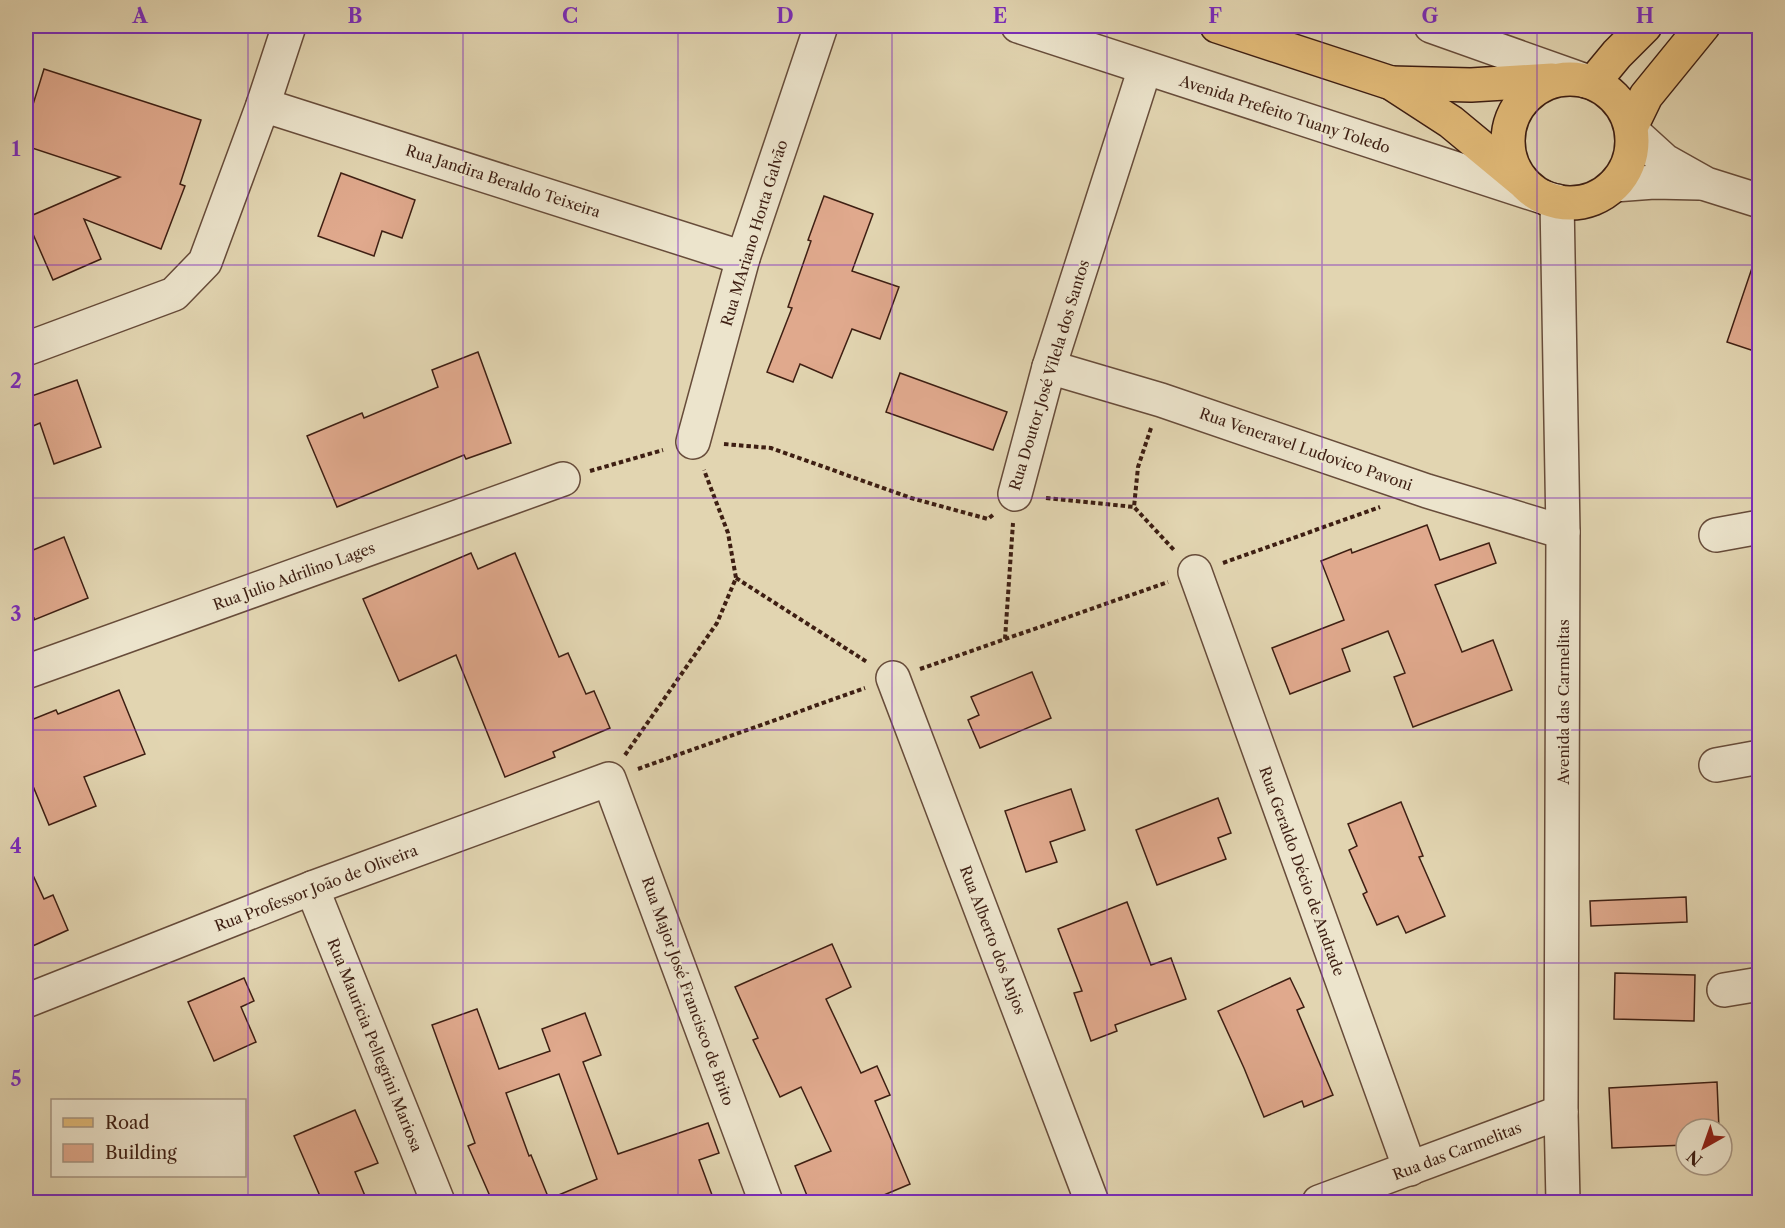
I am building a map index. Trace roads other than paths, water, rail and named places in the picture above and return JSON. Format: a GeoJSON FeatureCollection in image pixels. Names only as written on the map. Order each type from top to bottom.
{"type":"FeatureCollection","features":[{"type":"Feature","properties":{"kind":"main road"},"geometry":{"type":"LineString","coordinates":[[1217,26],[1391,83],[1451,122],[1537,193],[1554,200],[1572,203],[1587,201],[1601,195],[1614,185],[1623,174],[1629,161],[1632,129],[1626,113],[1618,100],[1607,90],[1580,81],[1471,85],[1391,83]]}},
{"type":"Feature","properties":{"kind":"main road"},"geometry":{"type":"LineString","coordinates":[[1524,182],[1509,153],[1508,136],[1511,120],[1519,105],[1530,93],[1544,84],[1580,81],[1617,54],[1646,26]]}},
{"type":"Feature","properties":{"kind":"main road"},"geometry":{"type":"LineString","coordinates":[[1632,129],[1646,96],[1703,26]]}},
{"type":"Feature","properties":{"kind":"street"},"geometry":{"type":"LineString","coordinates":[[26,349],[174,294],[205,262],[263,105],[289,26]]}},
{"type":"Feature","properties":{"kind":"street","name":"Rua MAriano Horta Galvão"},"geometry":{"type":"LineString","coordinates":[[693,442],[743,258],[821,26]]}},
{"type":"Feature","properties":{"kind":"street","name":"Avenida Prefeito Tuany Toledo"},"geometry":{"type":"LineString","coordinates":[[1018,26],[1554,200]]}},
{"type":"Feature","properties":{"kind":"street"},"geometry":{"type":"LineString","coordinates":[[1431,26],[1580,81]]}},
{"type":"Feature","properties":{"kind":"street","name":"Rua Doutor José Vilela dos Santos"},"geometry":{"type":"LineString","coordinates":[[1015,494],[1049,367],[1145,68]]}},
{"type":"Feature","properties":{"kind":"street","name":"Rua Jandira Beraldo Teixeira"},"geometry":{"type":"LineString","coordinates":[[263,105],[743,258]]}},
{"type":"Feature","properties":{"kind":"street"},"geometry":{"type":"LineString","coordinates":[[1632,129],[1665,161],[1706,184],[1760,201]]}},
{"type":"Feature","properties":{"kind":"street"},"geometry":{"type":"LineString","coordinates":[[1614,185],[1654,182],[1706,184]]}},
{"type":"Feature","properties":{"kind":"street","name":"Avenida das Carmelitas"},"geometry":{"type":"LineString","coordinates":[[1554,200],[1563,532],[1561,1112],[1563,1203]]}},
{"type":"Feature","properties":{"kind":"street","name":"Rua Veneravel Ludovico Pavoni"},"geometry":{"type":"LineString","coordinates":[[1049,367],[1161,400],[1427,491],[1563,532]]}},
{"type":"Feature","properties":{"kind":"street","name":"Rua Julio Adrilino Lages"},"geometry":{"type":"LineString","coordinates":[[26,672],[563,479]]}},
{"type":"Feature","properties":{"kind":"street"},"geometry":{"type":"LineString","coordinates":[[1716,535],[1760,527]]}},
{"type":"Feature","properties":{"kind":"street","name":"Rua Geraldo Décio de Andrade"},"geometry":{"type":"LineString","coordinates":[[1195,572],[1410,1169]]}},
{"type":"Feature","properties":{"kind":"street","name":"Rua Alberto dos Anjos"},"geometry":{"type":"LineString","coordinates":[[893,678],[1092,1203]]}},
{"type":"Feature","properties":{"kind":"street"},"geometry":{"type":"LineString","coordinates":[[1716,765],[1760,757]]}},
{"type":"Feature","properties":{"kind":"street","name":"Rua Professor João de Oliveira"},"geometry":{"type":"LineString","coordinates":[[26,1001],[312,888],[609,779]]}},
{"type":"Feature","properties":{"kind":"street","name":"Rua Major José Francisco de Brito"},"geometry":{"type":"LineString","coordinates":[[609,779],[766,1203]]}},
{"type":"Feature","properties":{"kind":"street","name":"Rua Mauricia Pellegrini Mariosa"},"geometry":{"type":"LineString","coordinates":[[312,888],[438,1203]]}},
{"type":"Feature","properties":{"kind":"street"},"geometry":{"type":"LineString","coordinates":[[1724,990],[1760,984]]}},
{"type":"Feature","properties":{"kind":"street","name":"Rua das Carmelitas"},"geometry":{"type":"LineString","coordinates":[[1319,1203],[1561,1112]]}}]}
